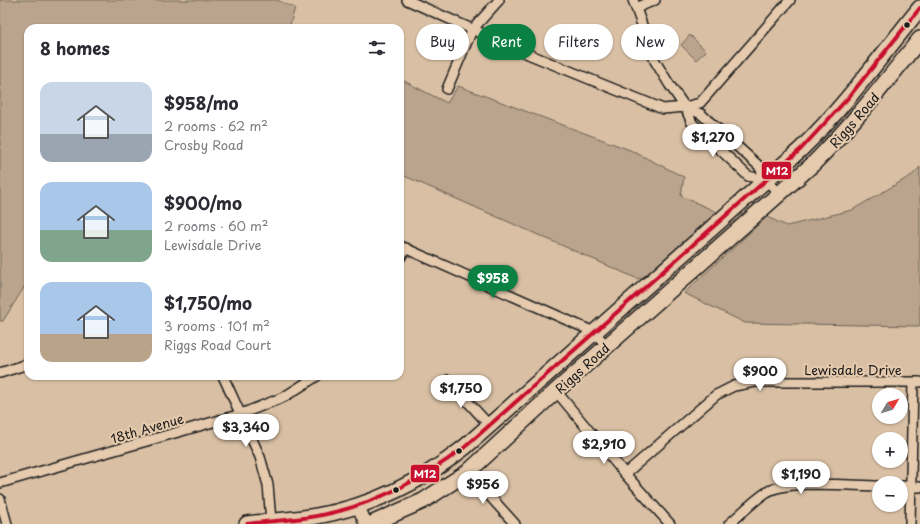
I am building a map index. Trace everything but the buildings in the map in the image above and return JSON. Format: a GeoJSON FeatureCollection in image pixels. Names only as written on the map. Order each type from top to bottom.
{"type":"FeatureCollection","features":[{"type":"Feature","properties":{"kind":"main road","name":"Riggs Road"},"geometry":{"type":"LineString","coordinates":[[247,524],[318,516],[358,506],[392,493],[437,468],[465,447],[779,170],[819,131],[864,79],[920,8]]}},
{"type":"Feature","properties":{"kind":"main road","name":"Riggs Road"},"geometry":{"type":"LineString","coordinates":[[371,524],[423,501],[468,472],[556,391],[813,164],[845,131],[877,94],[920,39]]}},
{"type":"Feature","properties":{"kind":"street"},"geometry":{"type":"LineString","coordinates":[[406,0],[472,30],[663,109],[685,107],[700,103],[790,0]]}},
{"type":"Feature","properties":{"kind":"street"},"geometry":{"type":"LineString","coordinates":[[447,89],[472,30],[499,0]]}},
{"type":"Feature","properties":{"kind":"street"},"geometry":{"type":"LineString","coordinates":[[655,0],[635,4],[655,61],[685,107],[692,123],[748,176],[766,180]]}},
{"type":"Feature","properties":{"kind":"street"},"geometry":{"type":"LineString","coordinates":[[685,107],[701,114],[759,166],[766,180],[780,194]]}},
{"type":"Feature","properties":{"kind":"street"},"geometry":{"type":"LineString","coordinates":[[404,247],[594,332],[607,346]]}},
{"type":"Feature","properties":{"kind":"street"},"geometry":{"type":"LineString","coordinates":[[0,373],[24,365]]}},
{"type":"Feature","properties":{"kind":"street"},"geometry":{"type":"LineString","coordinates":[[225,380],[233,401],[241,414],[255,445],[264,469],[268,485],[272,521]]}},
{"type":"Feature","properties":{"kind":"street","name":"18th Avenue"},"geometry":{"type":"LineString","coordinates":[[0,483],[241,414],[284,397],[311,380]]}},
{"type":"Feature","properties":{"kind":"street"},"geometry":{"type":"LineString","coordinates":[[448,380],[489,425]]}},
{"type":"Feature","properties":{"kind":"street","name":"Lewisdale Drive"},"geometry":{"type":"LineString","coordinates":[[625,474],[716,395],[734,386],[755,382],[917,382]]}},
{"type":"Feature","properties":{"kind":"street"},"geometry":{"type":"LineString","coordinates":[[906,476],[917,382]]}},
{"type":"Feature","properties":{"kind":"street"},"geometry":{"type":"LineString","coordinates":[[556,391],[625,474],[670,524]]}},
{"type":"Feature","properties":{"kind":"street"},"geometry":{"type":"LineString","coordinates":[[468,472],[515,524]]}},
{"type":"Feature","properties":{"kind":"street"},"geometry":{"type":"LineString","coordinates":[[729,524],[767,492],[780,487],[797,485],[872,486]]}},
{"type":"Feature","properties":{"kind":"street"},"geometry":{"type":"LineString","coordinates":[[908,486],[920,487]]}},
{"type":"Feature","properties":{"kind":"street"},"geometry":{"type":"LineString","coordinates":[[0,500],[7,524]]}},
{"type":"Feature","properties":{"kind":"street"},"geometry":{"type":"LineString","coordinates":[[358,506],[366,524]]}},
{"type":"Feature","properties":{"kind":"street"},"geometry":{"type":"LineString","coordinates":[[908,509],[910,524]]}},
{"type":"Feature","properties":{"kind":"shaded area"},"geometry":{"type":"Polygon","coordinates":[[[0,0],[277,0],[295,8],[290,24],[24,24],[24,287],[3,321],[0,321],[0,0]]]}},
{"type":"Feature","properties":{"kind":"shaded area"},"geometry":{"type":"Polygon","coordinates":[[[690,35],[706,51],[696,60],[681,45],[690,35]]]}},
{"type":"Feature","properties":{"kind":"shaded area"},"geometry":{"type":"Polygon","coordinates":[[[404,81],[447,103],[458,86],[630,150],[684,177],[681,196],[717,212],[645,276],[638,279],[404,176],[404,81]]]}},
{"type":"Feature","properties":{"kind":"shaded area"},"geometry":{"type":"Polygon","coordinates":[[[920,167],[920,326],[745,323],[684,293],[767,217],[787,226],[852,210],[912,175],[920,167]]]}},
{"type":"Feature","properties":{"kind":"transit line","name":"M12"},"geometry":{"type":"LineString","coordinates":[[247,524],[300,519],[337,512],[357,506],[413,481],[465,447],[801,149],[848,98],[920,8]]}}]}
